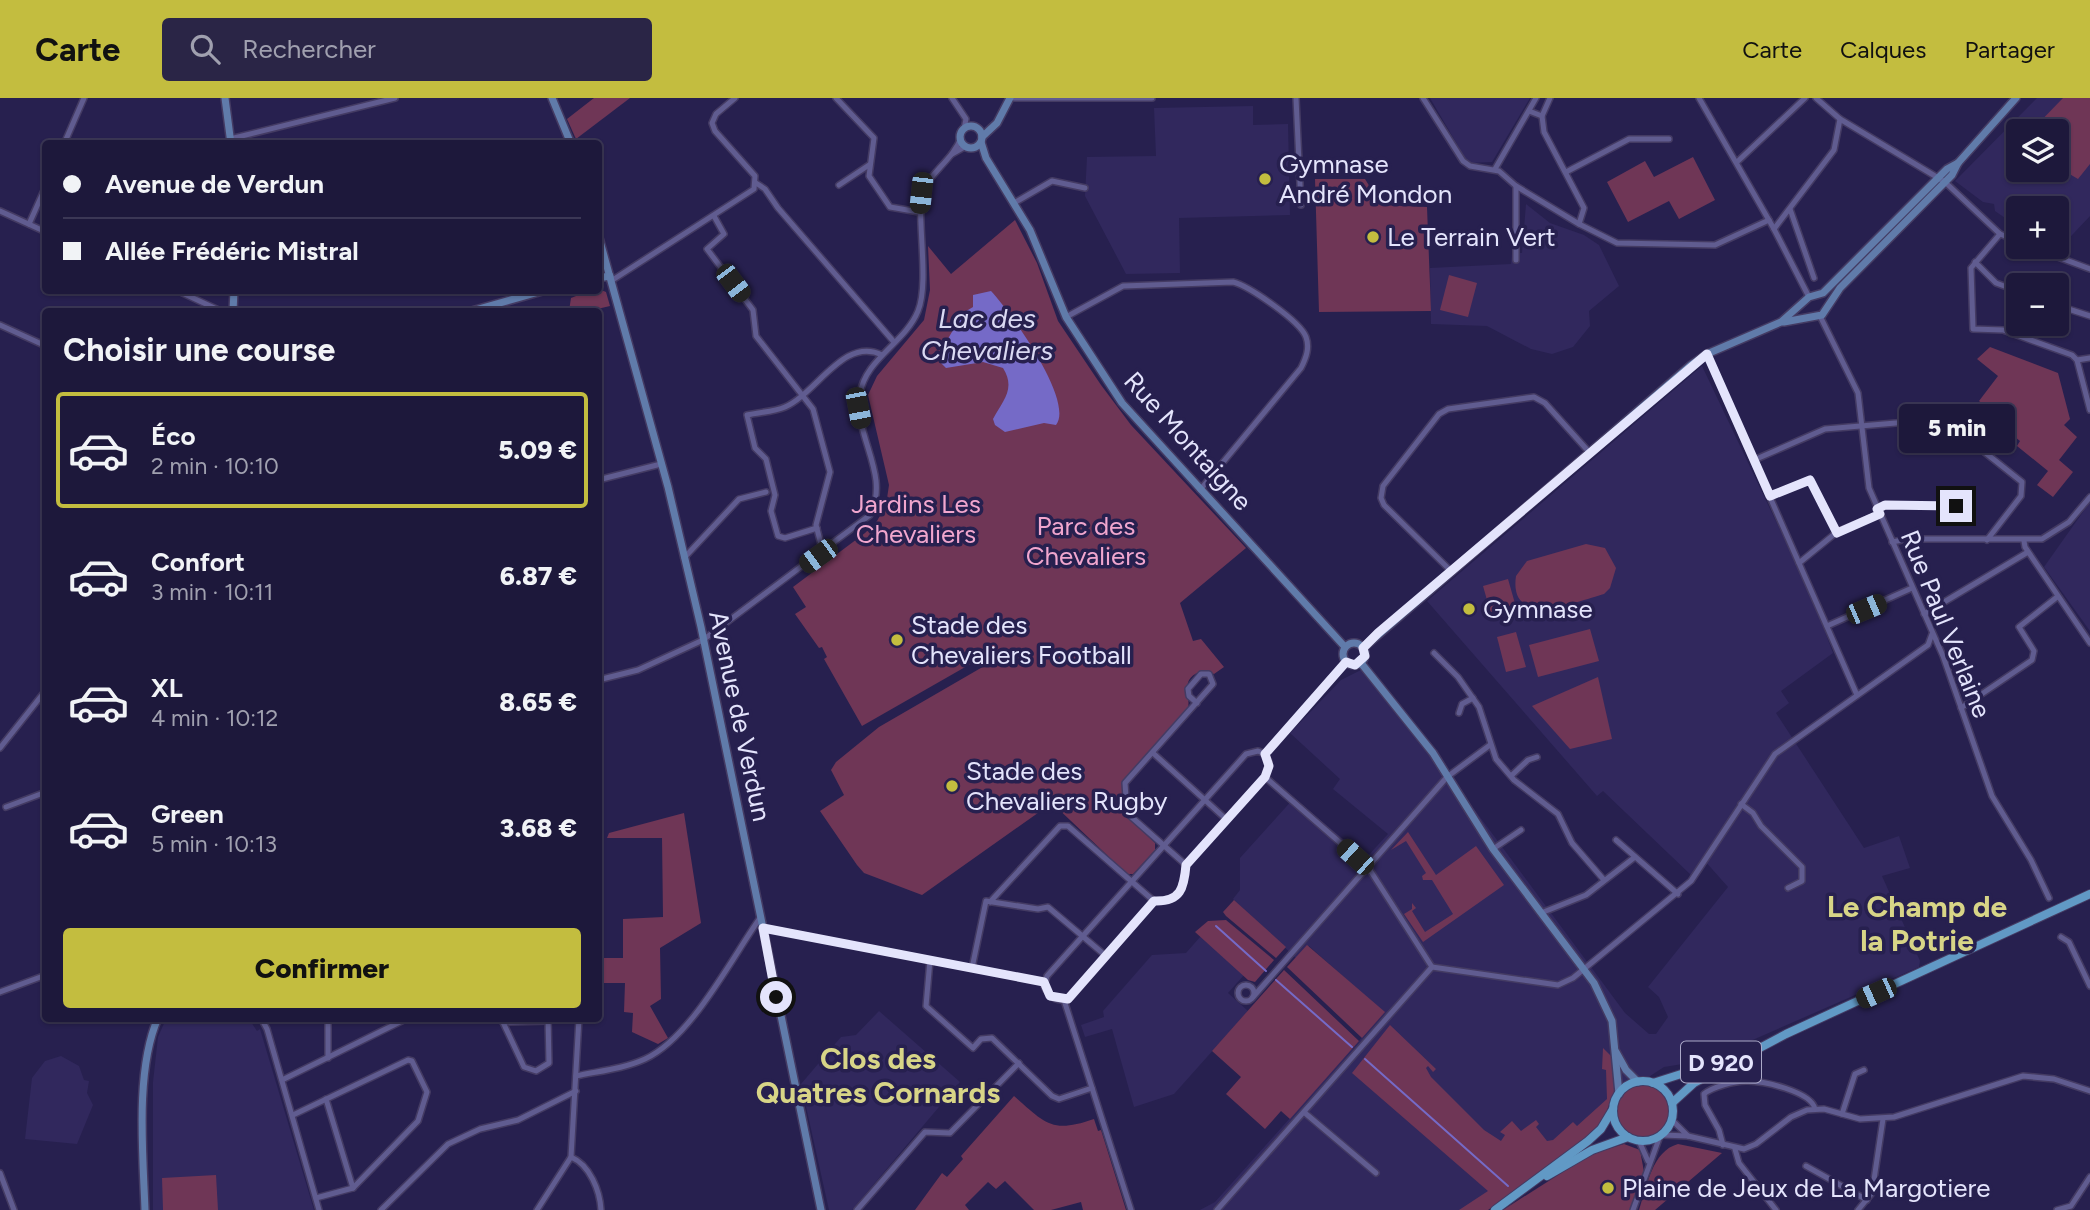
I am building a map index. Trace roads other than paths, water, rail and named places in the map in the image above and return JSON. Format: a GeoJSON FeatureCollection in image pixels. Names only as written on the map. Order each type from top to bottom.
{"type":"FeatureCollection","features":[{"type":"Feature","properties":{"kind":"main road","name":"D 920"},"geometry":{"type":"LineString","coordinates":[[1653,1083],[1722,1061],[1786,1034],[2090,896]]}},
{"type":"Feature","properties":{"kind":"main road","name":"D 920"},"geometry":{"type":"LineString","coordinates":[[1672,1103],[1694,1083],[1786,1034]]}},
{"type":"Feature","properties":{"kind":"main road"},"geometry":{"type":"LineString","coordinates":[[1495,1210],[1588,1141],[1601,1129],[1619,1094],[1639,1082],[1653,1083],[1665,1091],[1672,1103],[1672,1121],[1661,1135],[1639,1140],[1628,1137],[1617,1125],[1613,1109]]}},
{"type":"Feature","properties":{"kind":"main road"},"geometry":{"type":"LineString","coordinates":[[1524,1190],[1591,1150],[1628,1137]]}},
{"type":"Feature","properties":{"kind":"street"},"geometry":{"type":"LineString","coordinates":[[66,140],[84,98]]}},
{"type":"Feature","properties":{"kind":"street"},"geometry":{"type":"LineString","coordinates":[[225,98],[231,140]]}},
{"type":"Feature","properties":{"kind":"street"},"geometry":{"type":"LineString","coordinates":[[235,140],[395,98]]}},
{"type":"Feature","properties":{"kind":"street"},"geometry":{"type":"LineString","coordinates":[[552,98],[569,140]]}},
{"type":"Feature","properties":{"kind":"street"},"geometry":{"type":"LineString","coordinates":[[735,98],[714,117],[713,127],[752,172],[756,183],[765,189],[894,342]]}},
{"type":"Feature","properties":{"kind":"street"},"geometry":{"type":"LineString","coordinates":[[836,98],[874,138],[875,148],[869,165],[870,180],[890,206],[919,212]]}},
{"type":"Feature","properties":{"kind":"street"},"geometry":{"type":"LineString","coordinates":[[602,679],[638,670],[704,640],[860,525],[870,514],[877,497],[878,480],[858,408],[862,386],[882,355],[919,309],[921,193],[929,176],[952,154],[961,138],[966,119],[952,98]]}},
{"type":"Feature","properties":{"kind":"street"},"geometry":{"type":"LineString","coordinates":[[952,154],[981,140],[997,123],[1012,98],[1152,98]]}},
{"type":"Feature","properties":{"kind":"street"},"geometry":{"type":"LineString","coordinates":[[1296,98],[1301,205]]}},
{"type":"Feature","properties":{"kind":"street"},"geometry":{"type":"LineString","coordinates":[[1423,98],[1464,161],[1476,168],[1495,169],[1516,186],[1579,224],[1617,243],[1715,246],[1769,220]]}},
{"type":"Feature","properties":{"kind":"street"},"geometry":{"type":"LineString","coordinates":[[1495,169],[1536,98]]}},
{"type":"Feature","properties":{"kind":"street"},"geometry":{"type":"LineString","coordinates":[[1550,98],[1542,116],[1544,132],[1584,208],[1579,224]]}},
{"type":"Feature","properties":{"kind":"street"},"geometry":{"type":"LineString","coordinates":[[1699,98],[1774,229],[1809,298]]}},
{"type":"Feature","properties":{"kind":"street"},"geometry":{"type":"LineString","coordinates":[[1737,162],[1805,98]]}},
{"type":"Feature","properties":{"kind":"street"},"geometry":{"type":"LineString","coordinates":[[1816,98],[1840,119],[1942,180],[2006,237]]}},
{"type":"Feature","properties":{"kind":"street"},"geometry":{"type":"LineString","coordinates":[[1363,648],[1707,354],[1781,322],[1820,316],[1840,288],[2016,98]]}},
{"type":"Feature","properties":{"kind":"street"},"geometry":{"type":"LineString","coordinates":[[1529,111],[1542,116]]}},
{"type":"Feature","properties":{"kind":"street"},"geometry":{"type":"LineString","coordinates":[[1774,229],[1834,150],[1840,119]]}},
{"type":"Feature","properties":{"kind":"street"},"geometry":{"type":"LineString","coordinates":[[964,129],[997,123]]}},
{"type":"Feature","properties":{"kind":"street","name":"Rue Montaigne"},"geometry":{"type":"LineString","coordinates":[[976,128],[986,158],[1030,230],[1066,317],[1129,411],[1294,588],[1345,647]]}},
{"type":"Feature","properties":{"kind":"street"},"geometry":{"type":"LineString","coordinates":[[961,138],[969,147]]}},
{"type":"Feature","properties":{"kind":"street"},"geometry":{"type":"LineString","coordinates":[[1566,173],[1629,139],[1668,139]]}},
{"type":"Feature","properties":{"kind":"street","name":"Rue Montaigne"},"geometry":{"type":"LineString","coordinates":[[969,147],[986,158]]}},
{"type":"Feature","properties":{"kind":"street"},"geometry":{"type":"LineString","coordinates":[[838,185],[869,165]]}},
{"type":"Feature","properties":{"kind":"street"},"geometry":{"type":"LineString","coordinates":[[1781,322],[1809,298],[1818,297],[1942,180]]}},
{"type":"Feature","properties":{"kind":"street"},"geometry":{"type":"LineString","coordinates":[[1014,203],[1052,181],[1085,188]]}},
{"type":"Feature","properties":{"kind":"street"},"geometry":{"type":"LineString","coordinates":[[602,278],[611,279],[714,216],[751,191],[756,183]]}},
{"type":"Feature","properties":{"kind":"street"},"geometry":{"type":"LineString","coordinates":[[1516,186],[1516,260]]}},
{"type":"Feature","properties":{"kind":"street"},"geometry":{"type":"LineString","coordinates":[[29,224],[42,196]]}},
{"type":"Feature","properties":{"kind":"street"},"geometry":{"type":"LineString","coordinates":[[1790,209],[1814,278]]}},
{"type":"Feature","properties":{"kind":"street"},"geometry":{"type":"LineString","coordinates":[[0,211],[42,230]]}},
{"type":"Feature","properties":{"kind":"street"},"geometry":{"type":"LineString","coordinates":[[714,216],[724,234],[707,249],[753,310],[756,335],[813,409],[830,472],[817,528],[823,552]]}},
{"type":"Feature","properties":{"kind":"street"},"geometry":{"type":"LineString","coordinates":[[2000,234],[1975,261],[1970,274],[1973,329],[2003,330],[2077,360],[2090,358]]}},
{"type":"Feature","properties":{"kind":"street","name":"Avenue de Verdun"},"geometry":{"type":"LineString","coordinates":[[602,248],[661,464],[704,640],[821,1210]]}},
{"type":"Feature","properties":{"kind":"street"},"geometry":{"type":"LineString","coordinates":[[2063,259],[2090,269]]}},
{"type":"Feature","properties":{"kind":"street"},"geometry":{"type":"LineString","coordinates":[[1975,261],[1996,283],[2006,287]]}},
{"type":"Feature","properties":{"kind":"street"},"geometry":{"type":"LineString","coordinates":[[1066,317],[1123,286],[1233,282],[1247,285],[1306,335],[1308,348],[1301,368],[1200,490]]}},
{"type":"Feature","properties":{"kind":"street"},"geometry":{"type":"LineString","coordinates":[[185,294],[214,308]]}},
{"type":"Feature","properties":{"kind":"street"},"geometry":{"type":"LineString","coordinates":[[482,308],[532,294]]}},
{"type":"Feature","properties":{"kind":"street"},"geometry":{"type":"LineString","coordinates":[[1818,297],[1825,308]]}},
{"type":"Feature","properties":{"kind":"street"},"geometry":{"type":"LineString","coordinates":[[1803,305],[1809,317]]}},
{"type":"Feature","properties":{"kind":"street"},"geometry":{"type":"LineString","coordinates":[[2069,309],[2090,316]]}},
{"type":"Feature","properties":{"kind":"street","name":"Rue Paul Verlaine"},"geometry":{"type":"LineString","coordinates":[[1820,316],[1853,378],[1862,425],[1867,481],[1932,634],[1995,803],[2031,860],[2049,898]]}},
{"type":"Feature","properties":{"kind":"street"},"geometry":{"type":"LineString","coordinates":[[0,326],[42,344]]}},
{"type":"Feature","properties":{"kind":"street"},"geometry":{"type":"LineString","coordinates":[[817,528],[785,538],[778,536],[771,511],[775,495],[766,459],[755,448],[747,415],[786,407],[856,351],[871,349],[882,355]]}},
{"type":"Feature","properties":{"kind":"street"},"geometry":{"type":"LineString","coordinates":[[1707,354],[1857,695]]}},
{"type":"Feature","properties":{"kind":"street"},"geometry":{"type":"LineString","coordinates":[[2077,360],[2090,410]]}},
{"type":"Feature","properties":{"kind":"street"},"geometry":{"type":"LineString","coordinates":[[1451,571],[1384,505],[1381,498],[1383,486],[1439,414],[1448,409],[1534,397],[1545,403],[1590,453]]}},
{"type":"Feature","properties":{"kind":"street"},"geometry":{"type":"LineString","coordinates":[[1754,460],[1825,429],[1943,419],[2020,478],[2023,486],[2021,496],[1987,540]]}},
{"type":"Feature","properties":{"kind":"street"},"geometry":{"type":"LineString","coordinates":[[602,479],[661,464]]}},
{"type":"Feature","properties":{"kind":"street"},"geometry":{"type":"LineString","coordinates":[[1770,496],[1810,480],[1837,533]]}},
{"type":"Feature","properties":{"kind":"street"},"geometry":{"type":"LineString","coordinates":[[684,558],[739,499],[766,492]]}},
{"type":"Feature","properties":{"kind":"street"},"geometry":{"type":"LineString","coordinates":[[1892,542],[1906,539],[2024,541],[2042,538],[2069,522],[2090,497]]}},
{"type":"Feature","properties":{"kind":"street"},"geometry":{"type":"LineString","coordinates":[[1799,563],[1837,533],[1879,511],[1885,505],[1956,506],[1963,500]]}},
{"type":"Feature","properties":{"kind":"street"},"geometry":{"type":"LineString","coordinates":[[2024,541],[2028,552],[2057,597],[2090,643]]}},
{"type":"Feature","properties":{"kind":"street"},"geometry":{"type":"LineString","coordinates":[[1924,614],[2028,552]]}},
{"type":"Feature","properties":{"kind":"street"},"geometry":{"type":"LineString","coordinates":[[1827,626],[1912,588]]}},
{"type":"Feature","properties":{"kind":"street"},"geometry":{"type":"LineString","coordinates":[[1961,708],[2032,660],[2034,650],[2020,627],[2057,597]]}},
{"type":"Feature","properties":{"kind":"street"},"geometry":{"type":"LineString","coordinates":[[1265,777],[1367,867],[1432,967],[1558,985],[1573,978],[1678,894],[1704,865],[1775,754],[1927,645],[1932,634]]}},
{"type":"Feature","properties":{"kind":"street"},"geometry":{"type":"LineString","coordinates":[[1357,643],[1363,648],[1365,656],[1361,663],[1355,665],[1346,662],[1342,654],[1345,647],[1357,643]]}},
{"type":"Feature","properties":{"kind":"street"},"geometry":{"type":"LineString","coordinates":[[1434,653],[1458,677],[1473,698],[1483,717],[1496,759],[1511,776],[1558,814],[1572,843],[1604,880]]}},
{"type":"Feature","properties":{"kind":"street"},"geometry":{"type":"LineString","coordinates":[[1265,754],[1346,662]]}},
{"type":"Feature","properties":{"kind":"street"},"geometry":{"type":"LineString","coordinates":[[1361,663],[1433,754],[1493,849],[1601,994],[1612,1021],[1619,1094]]}},
{"type":"Feature","properties":{"kind":"street"},"geometry":{"type":"LineString","coordinates":[[1186,865],[1127,813],[1125,783],[1197,703],[1213,684],[1209,674],[1201,674],[1188,689],[1189,696],[1197,703]]}},
{"type":"Feature","properties":{"kind":"street"},"geometry":{"type":"LineString","coordinates":[[0,748],[42,695]]}},
{"type":"Feature","properties":{"kind":"street"},"geometry":{"type":"LineString","coordinates":[[1459,713],[1462,704],[1473,698]]}},
{"type":"Feature","properties":{"kind":"street"},"geometry":{"type":"LineString","coordinates":[[1261,986],[1241,987],[1238,994],[1242,1000],[1253,997],[1447,777],[1490,745]]}},
{"type":"Feature","properties":{"kind":"street"},"geometry":{"type":"LineString","coordinates":[[990,902],[1060,826],[1068,825],[1131,882],[1154,901],[1168,901],[1180,894],[1185,883],[1186,865],[1265,777],[1269,766],[1265,754],[1258,751],[1246,754],[1164,845],[1131,882],[1083,936],[1044,982]]}},
{"type":"Feature","properties":{"kind":"street"},"geometry":{"type":"LineString","coordinates":[[1153,752],[1227,820]]}},
{"type":"Feature","properties":{"kind":"street"},"geometry":{"type":"LineString","coordinates":[[1511,776],[1528,760],[1537,757]]}},
{"type":"Feature","properties":{"kind":"street"},"geometry":{"type":"LineString","coordinates":[[6,807],[42,794]]}},
{"type":"Feature","properties":{"kind":"street"},"geometry":{"type":"LineString","coordinates":[[1741,804],[1753,813],[1760,826],[1802,867],[1802,881],[1788,888]]}},
{"type":"Feature","properties":{"kind":"street"},"geometry":{"type":"LineString","coordinates":[[1493,849],[1521,830]]}},
{"type":"Feature","properties":{"kind":"street"},"geometry":{"type":"LineString","coordinates":[[1616,840],[1678,894]]}},
{"type":"Feature","properties":{"kind":"street"},"geometry":{"type":"LineString","coordinates":[[1541,913],[1580,898],[1635,857]]}},
{"type":"Feature","properties":{"kind":"street"},"geometry":{"type":"LineString","coordinates":[[972,968],[986,901],[1038,909],[1048,907],[1106,956]]}},
{"type":"Feature","properties":{"kind":"street"},"geometry":{"type":"LineString","coordinates":[[1044,982],[1050,996],[1064,1000],[1070,997],[1154,901]]}},
{"type":"Feature","properties":{"kind":"street"},"geometry":{"type":"LineString","coordinates":[[576,1076],[628,1066],[647,1058],[676,1038],[760,918]]}},
{"type":"Feature","properties":{"kind":"street"},"geometry":{"type":"LineString","coordinates":[[763,928],[1044,982]]}},
{"type":"Feature","properties":{"kind":"street"},"geometry":{"type":"LineString","coordinates":[[2061,937],[2069,942],[2090,986]]}},
{"type":"Feature","properties":{"kind":"street"},"geometry":{"type":"LineString","coordinates":[[930,960],[926,1006],[973,1048],[981,1040],[992,1038],[1052,1096],[1059,1098],[1092,1088]]}},
{"type":"Feature","properties":{"kind":"street"},"geometry":{"type":"LineString","coordinates":[[1217,1210],[1432,967]]}},
{"type":"Feature","properties":{"kind":"street"},"geometry":{"type":"LineString","coordinates":[[0,992],[42,976]]}},
{"type":"Feature","properties":{"kind":"street"},"geometry":{"type":"LineString","coordinates":[[1251,987],[1253,997]]}},
{"type":"Feature","properties":{"kind":"street"},"geometry":{"type":"LineString","coordinates":[[1064,1000],[1131,1210]]}},
{"type":"Feature","properties":{"kind":"street"},"geometry":{"type":"LineString","coordinates":[[145,1210],[144,1071],[150,1037],[156,1022]]}},
{"type":"Feature","properties":{"kind":"street"},"geometry":{"type":"LineString","coordinates":[[263,1022],[320,1210]]}},
{"type":"Feature","properties":{"kind":"street"},"geometry":{"type":"LineString","coordinates":[[328,1022],[328,1058]]}},
{"type":"Feature","properties":{"kind":"street"},"geometry":{"type":"LineString","coordinates":[[282,1080],[400,1022]]}},
{"type":"Feature","properties":{"kind":"street"},"geometry":{"type":"LineString","coordinates":[[503,1022],[524,1067],[536,1071],[549,1063],[549,1022]]}},
{"type":"Feature","properties":{"kind":"street"},"geometry":{"type":"LineString","coordinates":[[537,1210],[571,1157],[579,1022]]}},
{"type":"Feature","properties":{"kind":"street"},"geometry":{"type":"LineString","coordinates":[[1616,1051],[1626,1070],[1639,1082]]}},
{"type":"Feature","properties":{"kind":"street"},"geometry":{"type":"LineString","coordinates":[[293,1115],[408,1060],[412,1062],[428,1092],[418,1121],[353,1188],[316,1198]]}},
{"type":"Feature","properties":{"kind":"street"},"geometry":{"type":"LineString","coordinates":[[857,1210],[925,1132],[950,1133],[1019,1063]]}},
{"type":"Feature","properties":{"kind":"street"},"geometry":{"type":"LineString","coordinates":[[1842,1114],[1855,1074],[1864,1070]]}},
{"type":"Feature","properties":{"kind":"street"},"geometry":{"type":"LineString","coordinates":[[1633,1210],[1648,1161],[1661,1135],[1688,1136],[1735,1149],[1755,1144],[1791,1117],[1815,1109],[1860,1119],[1883,1118],[2023,1076],[2054,1079],[2090,1091]]}},
{"type":"Feature","properties":{"kind":"street"},"geometry":{"type":"LineString","coordinates":[[1723,1145],[1704,1102],[1704,1094],[1709,1090],[1743,1081],[1769,1084],[1808,1098],[1815,1109]]}},
{"type":"Feature","properties":{"kind":"street"},"geometry":{"type":"LineString","coordinates":[[381,1210],[447,1144],[480,1129],[518,1121],[576,1091]]}},
{"type":"Feature","properties":{"kind":"street"},"geometry":{"type":"LineString","coordinates":[[326,1099],[353,1188]]}},
{"type":"Feature","properties":{"kind":"street"},"geometry":{"type":"LineString","coordinates":[[1305,1113],[1376,1173]]}},
{"type":"Feature","properties":{"kind":"street"},"geometry":{"type":"LineString","coordinates":[[1858,1210],[1873,1186],[1883,1118]]}},
{"type":"Feature","properties":{"kind":"street"},"geometry":{"type":"LineString","coordinates":[[1672,1121],[1688,1136]]}},
{"type":"Feature","properties":{"kind":"street"},"geometry":{"type":"LineString","coordinates":[[1639,1140],[1648,1161]]}},
{"type":"Feature","properties":{"kind":"street"},"geometry":{"type":"LineString","coordinates":[[1735,1149],[1739,1163],[1776,1210]]}},
{"type":"Feature","properties":{"kind":"street"},"geometry":{"type":"LineString","coordinates":[[571,1157],[580,1162],[597,1187],[601,1210]]}},
{"type":"Feature","properties":{"kind":"street"},"geometry":{"type":"LineString","coordinates":[[1806,1166],[1867,1199]]}},
{"type":"Feature","properties":{"kind":"street"},"geometry":{"type":"LineString","coordinates":[[0,1172],[14,1210]]}},
{"type":"Feature","properties":{"kind":"street"},"geometry":{"type":"LineString","coordinates":[[2057,1210],[2071,1206],[2090,1177]]}},
{"type":"Feature","properties":{"kind":"water","name":"Lac des Chevaliers"},"geometry":{"type":"Polygon","coordinates":[[[991,291],[1024,335],[1049,377],[1059,413],[1056,425],[1044,423],[1005,432],[995,425],[993,419],[1008,388],[1007,375],[1003,368],[983,362],[946,368],[939,361],[942,349],[963,313],[973,307],[973,295],[991,291]]]}},
{"type":"Feature","properties":{"kind":"waterway"},"geometry":{"type":"LineString","coordinates":[[1216,926],[1266,971]]}},
{"type":"Feature","properties":{"kind":"waterway"},"geometry":{"type":"LineString","coordinates":[[1276,980],[1352,1047]]}},
{"type":"Feature","properties":{"kind":"waterway"},"geometry":{"type":"LineString","coordinates":[[1365,1059],[1508,1186]]}},
{"type":"Feature","properties":{"kind":"place","name":"Gymnase André Mondon"},"geometry":{"type":"Point","coordinates":[1265,179]}},
{"type":"Feature","properties":{"kind":"place","name":"Le Terrain Vert"},"geometry":{"type":"Point","coordinates":[1373,237]}},
{"type":"Feature","properties":{"kind":"place","name":"Gymnase"},"geometry":{"type":"Point","coordinates":[1469,609]}},
{"type":"Feature","properties":{"kind":"place","name":"Stade des Chevaliers Football"},"geometry":{"type":"Point","coordinates":[897,640]}},
{"type":"Feature","properties":{"kind":"place","name":"Stade des Chevaliers Rugby"},"geometry":{"type":"Point","coordinates":[952,786]}},
{"type":"Feature","properties":{"kind":"place","name":"Plaine de Jeux de La Margotiere"},"geometry":{"type":"Point","coordinates":[1608,1188]}},
{"type":"Feature","properties":{"kind":"district","name":"Le Champ de la Potrie"},"geometry":{"type":"Point","coordinates":[1917,923]}},
{"type":"Feature","properties":{"kind":"district","name":"Clos des Quatres Cornards"},"geometry":{"type":"Point","coordinates":[878,1075]}},
{"type":"Feature","properties":{"kind":"park label","name":"Jardins Les Chevaliers"},"geometry":{"type":"Point","coordinates":[916,519]}},
{"type":"Feature","properties":{"kind":"park label","name":"Parc des Chevaliers"},"geometry":{"type":"Point","coordinates":[1086,541]}}]}
